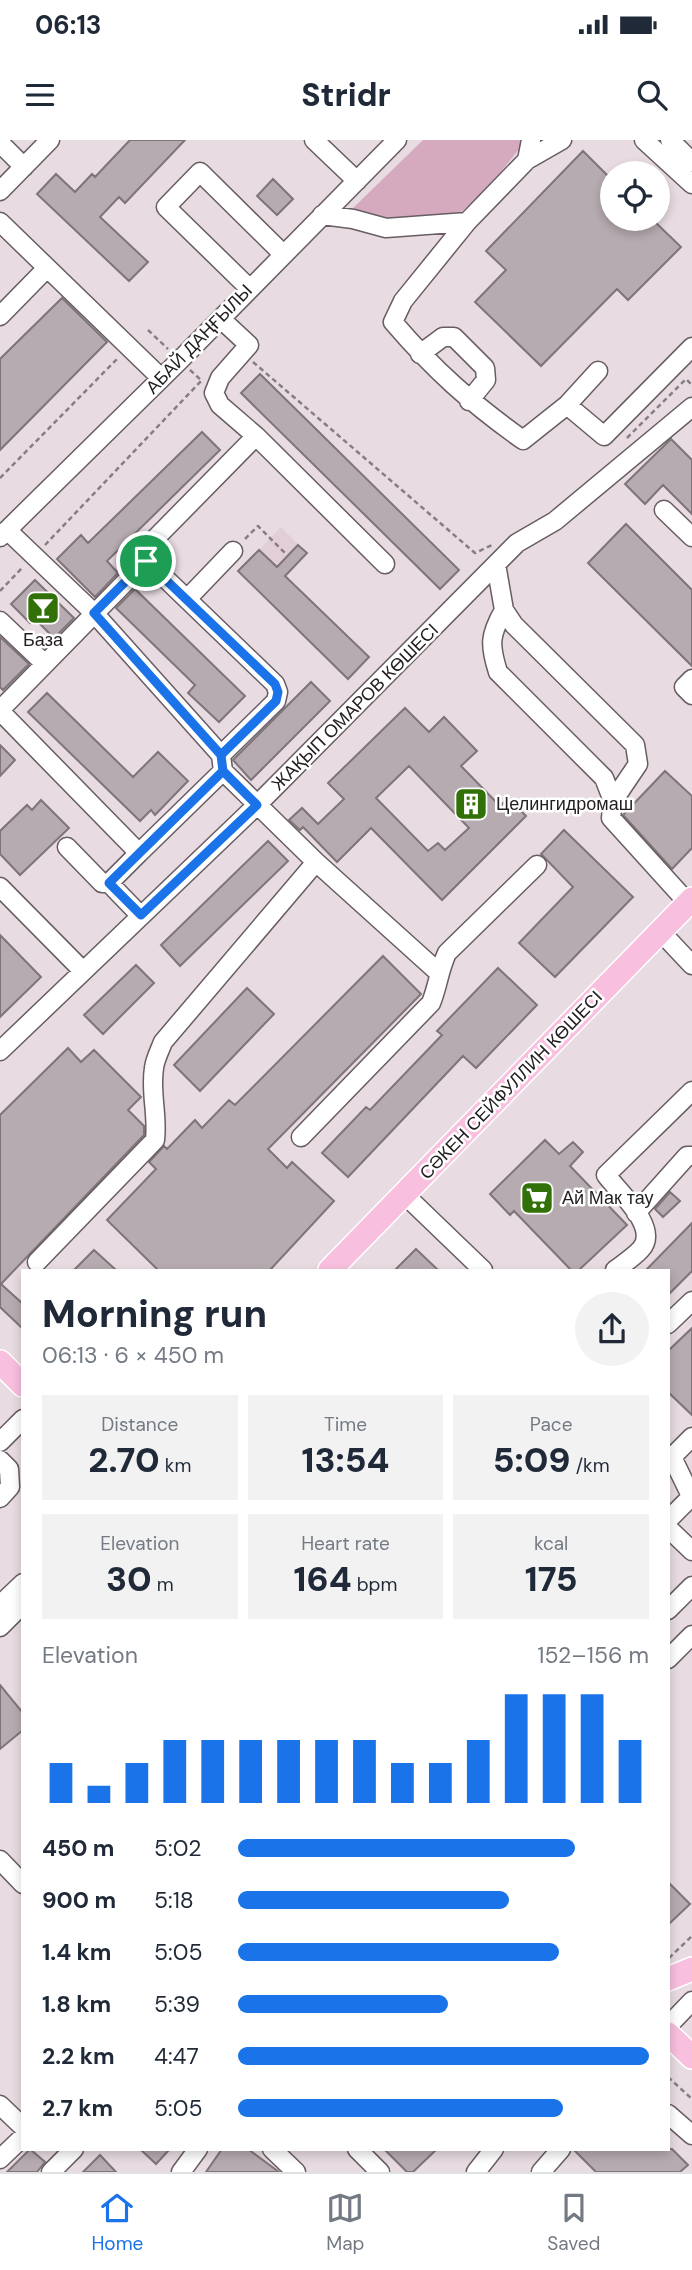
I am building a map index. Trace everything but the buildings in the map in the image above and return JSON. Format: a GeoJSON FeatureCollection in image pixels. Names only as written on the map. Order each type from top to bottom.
{"type":"FeatureCollection","features":[{"type":"Feature","properties":{"kind":"main road","name":"СӘКЕН СЕЙФУЛЛИН КӨШЕСІ"},"geometry":{"type":"LineString","coordinates":[[351,1269],[409,1200],[691,907]]}},
{"type":"Feature","properties":{"kind":"main road","name":"СӘКЕН СЕЙФУЛЛИН КӨШЕСІ"},"geometry":{"type":"LineString","coordinates":[[331,1269],[409,1200]]}},
{"type":"Feature","properties":{"kind":"main road"},"geometry":{"type":"LineString","coordinates":[[0,1362],[21,1383]]}},
{"type":"Feature","properties":{"kind":"main road"},"geometry":{"type":"LineString","coordinates":[[670,1978],[692,1969]]}},
{"type":"Feature","properties":{"kind":"main road"},"geometry":{"type":"LineString","coordinates":[[670,2036],[692,2057]]}},
{"type":"Feature","properties":{"kind":"street"},"geometry":{"type":"LineString","coordinates":[[0,191],[50,140]]}},
{"type":"Feature","properties":{"kind":"street"},"geometry":{"type":"LineString","coordinates":[[314,140],[357,181]]}},
{"type":"Feature","properties":{"kind":"street","name":"АБАЙ ДАҢҒЫЛЫ"},"geometry":{"type":"LineString","coordinates":[[4,533],[221,319],[397,140]]}},
{"type":"Feature","properties":{"kind":"street"},"geometry":{"type":"LineString","coordinates":[[527,160],[531,140]]}},
{"type":"Feature","properties":{"kind":"street"},"geometry":{"type":"LineString","coordinates":[[562,140],[527,160],[467,222],[403,301],[393,322],[420,354],[469,401],[523,440],[567,405],[598,371]]}},
{"type":"Feature","properties":{"kind":"street"},"geometry":{"type":"LineString","coordinates":[[645,140],[692,184]]}},
{"type":"Feature","properties":{"kind":"street"},"geometry":{"type":"LineString","coordinates":[[670,140],[692,162]]}},
{"type":"Feature","properties":{"kind":"street"},"geometry":{"type":"LineString","coordinates":[[0,143],[24,167]]}},
{"type":"Feature","properties":{"kind":"street"},"geometry":{"type":"LineString","coordinates":[[249,288],[166,207],[200,172],[283,254]]}},
{"type":"Feature","properties":{"kind":"street"},"geometry":{"type":"LineString","coordinates":[[322,215],[353,219],[386,228],[467,222]]}},
{"type":"Feature","properties":{"kind":"street"},"geometry":{"type":"LineString","coordinates":[[0,222],[161,378]]}},
{"type":"Feature","properties":{"kind":"street"},"geometry":{"type":"LineString","coordinates":[[0,316],[47,268]]}},
{"type":"Feature","properties":{"kind":"street"},"geometry":{"type":"LineString","coordinates":[[221,319],[249,345],[220,378],[214,393],[220,405],[256,436],[384,564]]}},
{"type":"Feature","properties":{"kind":"street"},"geometry":{"type":"LineString","coordinates":[[420,354],[443,337],[454,337],[485,368],[485,380],[469,401]]}},
{"type":"Feature","properties":{"kind":"street"},"geometry":{"type":"LineString","coordinates":[[567,405],[604,436],[692,347]]}},
{"type":"Feature","properties":{"kind":"street","name":"ЖАҚЫП ОМАРОВ КӨШЕСІ"},"geometry":{"type":"LineString","coordinates":[[0,1051],[257,805],[517,543],[555,521],[692,407]]}},
{"type":"Feature","properties":{"kind":"street"},"geometry":{"type":"LineString","coordinates":[[68,847],[102,883],[109,883],[222,763],[276,701],[278,692],[275,684],[140,554],[256,436]]}},
{"type":"Feature","properties":{"kind":"street"},"geometry":{"type":"LineString","coordinates":[[664,510],[692,537]]}},
{"type":"Feature","properties":{"kind":"street"},"geometry":{"type":"LineString","coordinates":[[4,533],[35,555],[94,613],[257,805],[438,972]]}},
{"type":"Feature","properties":{"kind":"street"},"geometry":{"type":"LineString","coordinates":[[187,599],[233,551]]}},
{"type":"Feature","properties":{"kind":"street"},"geometry":{"type":"LineString","coordinates":[[139,853],[0,710],[146,561]]}},
{"type":"Feature","properties":{"kind":"street"},"geometry":{"type":"LineString","coordinates":[[496,564],[505,610],[514,625],[635,745],[638,764],[613,801],[611,818],[691,907]]}},
{"type":"Feature","properties":{"kind":"street"},"geometry":{"type":"LineString","coordinates":[[505,610],[492,631],[492,654],[498,672],[604,778],[613,801]]}},
{"type":"Feature","properties":{"kind":"street"},"geometry":{"type":"LineString","coordinates":[[0,621],[44,663]]}},
{"type":"Feature","properties":{"kind":"street"},"geometry":{"type":"LineString","coordinates":[[692,679],[684,687],[692,695]]}},
{"type":"Feature","properties":{"kind":"street"},"geometry":{"type":"LineString","coordinates":[[37,1262],[155,1140],[157,1125],[153,1100],[154,1067],[163,1042],[316,862]]}},
{"type":"Feature","properties":{"kind":"street"},"geometry":{"type":"LineString","coordinates":[[302,1138],[431,1003],[437,990],[438,972],[447,953],[537,865]]}},
{"type":"Feature","properties":{"kind":"street"},"geometry":{"type":"LineString","coordinates":[[109,883],[141,915]]}},
{"type":"Feature","properties":{"kind":"street"},"geometry":{"type":"LineString","coordinates":[[0,887],[82,970]]}},
{"type":"Feature","properties":{"kind":"street"},"geometry":{"type":"LineString","coordinates":[[665,936],[692,965]]}},
{"type":"Feature","properties":{"kind":"street"},"geometry":{"type":"LineString","coordinates":[[616,1269],[642,1248],[648,1237],[644,1222],[606,1175],[692,1091]]}},
{"type":"Feature","properties":{"kind":"street"},"geometry":{"type":"LineString","coordinates":[[636,1213],[687,1156],[692,1156]]}},
{"type":"Feature","properties":{"kind":"street"},"geometry":{"type":"LineString","coordinates":[[409,1200],[482,1269]]}},
{"type":"Feature","properties":{"kind":"street"},"geometry":{"type":"LineString","coordinates":[[670,1322],[692,1301]]}},
{"type":"Feature","properties":{"kind":"street"},"geometry":{"type":"LineString","coordinates":[[0,1442],[21,1421]]}},
{"type":"Feature","properties":{"kind":"street"},"geometry":{"type":"LineString","coordinates":[[670,1455],[692,1437]]}},
{"type":"Feature","properties":{"kind":"street"},"geometry":{"type":"LineString","coordinates":[[670,1455],[692,1466]]}},
{"type":"Feature","properties":{"kind":"street"},"geometry":{"type":"LineString","coordinates":[[670,1455],[691,1498],[670,1518]]}},
{"type":"Feature","properties":{"kind":"street"},"geometry":{"type":"LineString","coordinates":[[0,1460],[9,1469],[10,1488],[0,1497]]}},
{"type":"Feature","properties":{"kind":"street"},"geometry":{"type":"LineString","coordinates":[[670,1530],[692,1551]]}},
{"type":"Feature","properties":{"kind":"street"},"geometry":{"type":"LineString","coordinates":[[0,1605],[21,1585]]}},
{"type":"Feature","properties":{"kind":"street"},"geometry":{"type":"LineString","coordinates":[[670,1608],[692,1586]]}},
{"type":"Feature","properties":{"kind":"street"},"geometry":{"type":"LineString","coordinates":[[0,1627],[21,1606]]}},
{"type":"Feature","properties":{"kind":"street"},"geometry":{"type":"LineString","coordinates":[[670,1656],[692,1635]]}},
{"type":"Feature","properties":{"kind":"street"},"geometry":{"type":"LineString","coordinates":[[0,1860],[21,1879]]}},
{"type":"Feature","properties":{"kind":"street"},"geometry":{"type":"LineString","coordinates":[[670,2024],[692,2001]]}},
{"type":"Feature","properties":{"kind":"street"},"geometry":{"type":"LineString","coordinates":[[0,2105],[21,2125]]}},
{"type":"Feature","properties":{"kind":"street"},"geometry":{"type":"LineString","coordinates":[[670,2116],[692,2135]]}},
{"type":"Feature","properties":{"kind":"street"},"geometry":{"type":"LineString","coordinates":[[0,2159],[21,2139]]}},
{"type":"Feature","properties":{"kind":"street"},"geometry":{"type":"LineString","coordinates":[[51,2172],[72,2151]]}},
{"type":"Feature","properties":{"kind":"street"},"geometry":{"type":"LineString","coordinates":[[181,2172],[197,2151]]}},
{"type":"Feature","properties":{"kind":"street"},"geometry":{"type":"LineString","coordinates":[[274,2151],[296,2172]]}},
{"type":"Feature","properties":{"kind":"street"},"geometry":{"type":"LineString","coordinates":[[359,2151],[380,2172]]}},
{"type":"Feature","properties":{"kind":"street"},"geometry":{"type":"LineString","coordinates":[[476,2172],[492,2151]]}},
{"type":"Feature","properties":{"kind":"street"},"geometry":{"type":"LineString","coordinates":[[541,2172],[559,2151]]}},
{"type":"Feature","properties":{"kind":"path"},"geometry":{"type":"LineString","coordinates":[[149,330],[202,380]]}},
{"type":"Feature","properties":{"kind":"path"},"geometry":{"type":"LineString","coordinates":[[0,478],[130,347]]}},
{"type":"Feature","properties":{"kind":"path"},"geometry":{"type":"LineString","coordinates":[[241,352],[475,554],[497,542]]}},
{"type":"Feature","properties":{"kind":"path"},"geometry":{"type":"LineString","coordinates":[[0,591],[209,371]]}},
{"type":"Feature","properties":{"kind":"path"},"geometry":{"type":"LineString","coordinates":[[620,446],[686,379],[692,385]]}},
{"type":"Feature","properties":{"kind":"path"},"geometry":{"type":"LineString","coordinates":[[233,551],[258,526],[285,553]]}},
{"type":"Feature","properties":{"kind":"path"},"geometry":{"type":"LineString","coordinates":[[670,1957],[692,1936]]}},
{"type":"Feature","properties":{"kind":"path"},"geometry":{"type":"LineString","coordinates":[[670,2079],[692,2099]]}},
{"type":"Feature","properties":{"kind":"shaded area"},"geometry":{"type":"Polygon","coordinates":[[[423,140],[522,140],[520,148],[488,188],[460,213],[390,218],[352,209],[423,140]]]}},
{"type":"Feature","properties":{"kind":"shaded area"},"geometry":{"type":"Polygon","coordinates":[[[281,527],[307,553],[286,576],[259,550],[281,527]]]}},
{"type":"Feature","properties":{"kind":"place","name":"База"},"geometry":{"type":"Point","coordinates":[43,608]}},
{"type":"Feature","properties":{"kind":"place","name":"Целингидромаш"},"geometry":{"type":"Point","coordinates":[471,804]}},
{"type":"Feature","properties":{"kind":"place","name":"Ай Мак тау"},"geometry":{"type":"Point","coordinates":[537,1198]}},
{"type":"Feature","properties":{"kind":"route"},"geometry":{"type":"LineString","coordinates":[[146,561],[94,613],[221,755],[223,771],[109,883],[141,915],[257,805],[223,771],[221,755],[276,701],[278,692],[275,684],[146,561]]}}]}
